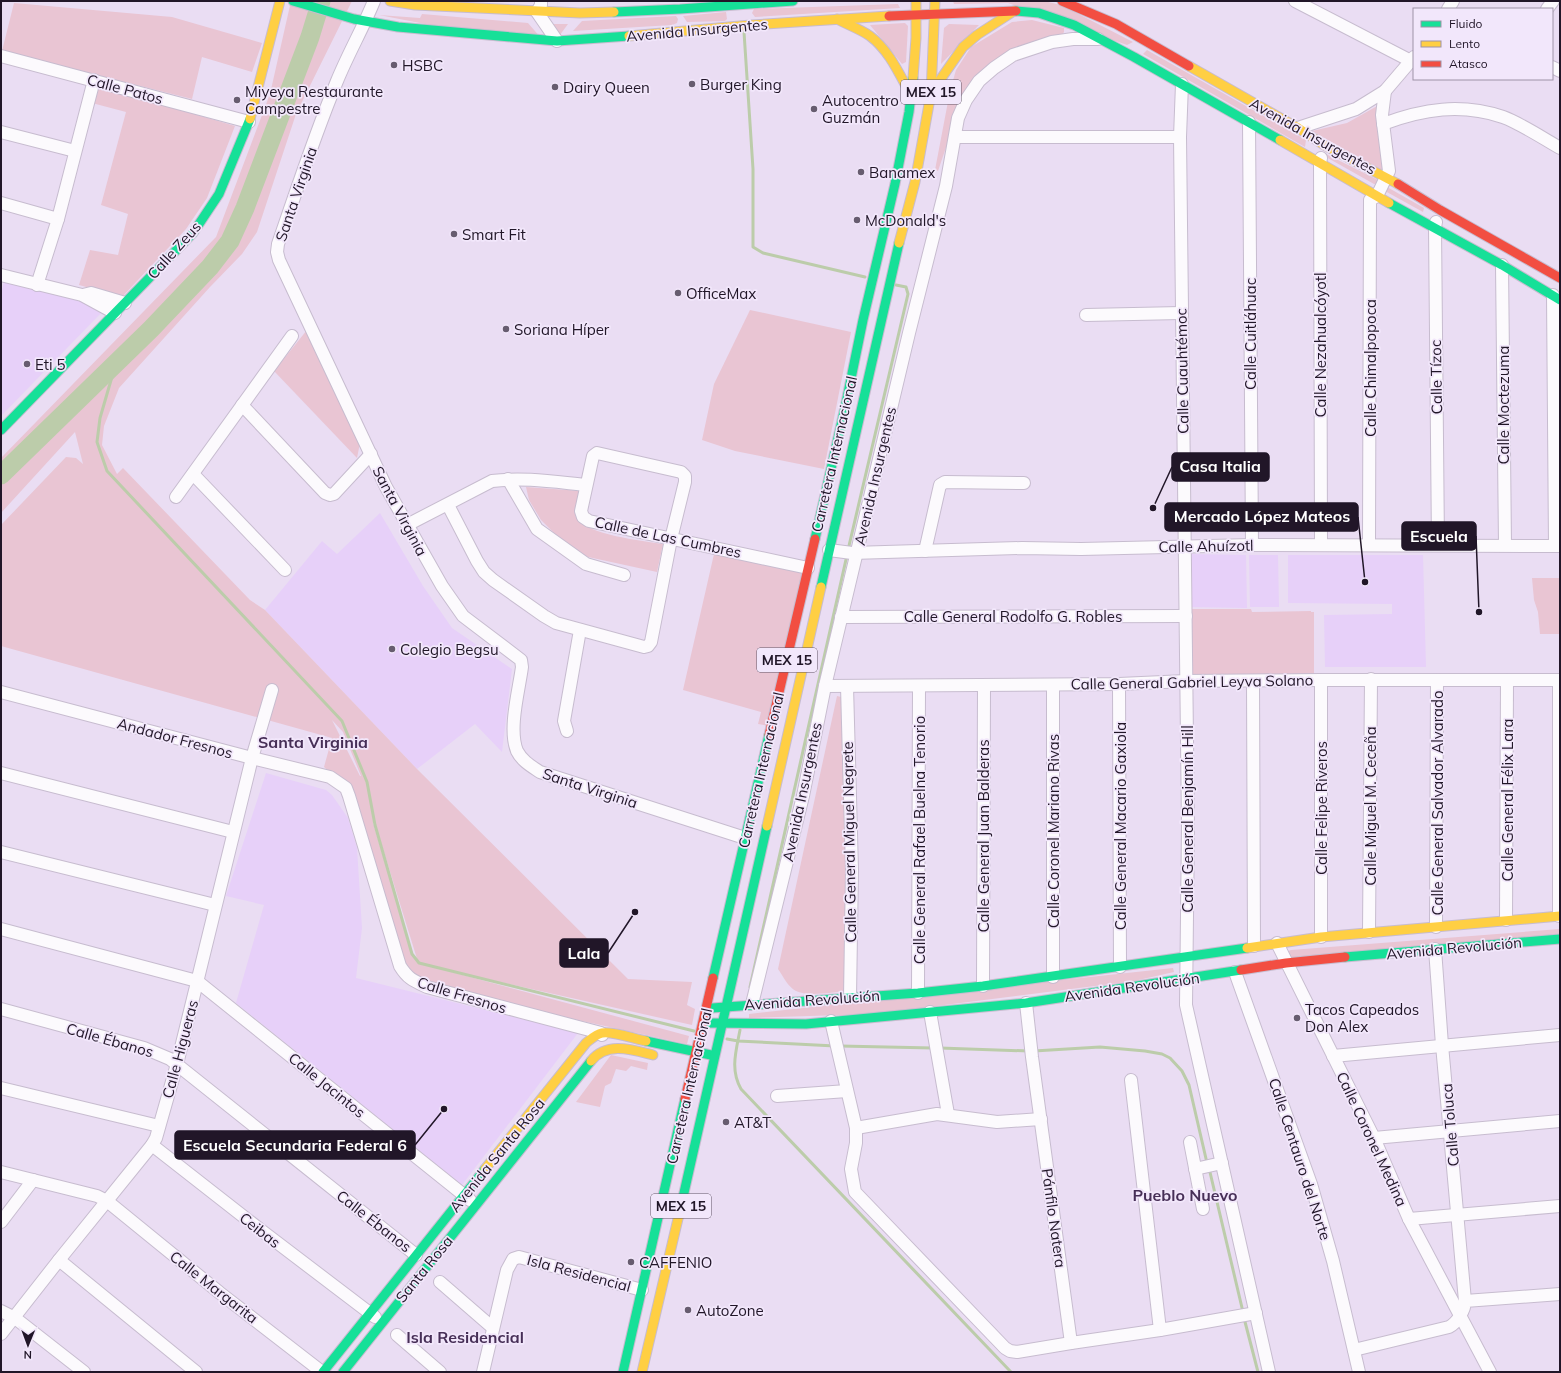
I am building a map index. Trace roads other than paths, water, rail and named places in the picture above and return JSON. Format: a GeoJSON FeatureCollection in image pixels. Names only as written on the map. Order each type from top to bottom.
{"type":"FeatureCollection","features":[{"type":"Feature","properties":{"kind":"main road","name":"Calle Zeus"},"geometry":{"type":"LineString","coordinates":[[1,430],[193,233],[210,208],[219,194],[249,122],[280,1]]}},
{"type":"Feature","properties":{"kind":"main road","name":"Avenida Insurgentes"},"geometry":{"type":"LineString","coordinates":[[293,1],[354,19],[398,27],[557,41],[681,20],[724,4],[793,1]]}},
{"type":"Feature","properties":{"kind":"main road","name":"Avenida Insurgentes"},"geometry":{"type":"LineString","coordinates":[[390,1],[416,5],[539,6],[580,13],[681,20],[728,27],[935,14],[1014,11],[1039,13],[1074,25],[1099,39],[1138,48],[1298,128],[1324,145],[1386,177],[1440,210],[1560,278]]}},
{"type":"Feature","properties":{"kind":"main road","name":"Carretera Internacional"},"geometry":{"type":"LineString","coordinates":[[642,1372],[726,1007],[834,551],[892,273],[906,179],[912,97],[916,1]]}},
{"type":"Feature","properties":{"kind":"main road","name":"Carretera Internacional"},"geometry":{"type":"LineString","coordinates":[[623,1372],[642,1290],[690,1062],[696,1052],[702,1030],[755,792],[829,479],[870,291],[876,268],[906,179],[931,93],[935,1]]}},
{"type":"Feature","properties":{"kind":"main road","name":"Avenida Insurgentes"},"geometry":{"type":"LineString","coordinates":[[1062,1],[1116,24],[1138,48],[1182,84],[1377,196],[1502,265],[1556,298]]}},
{"type":"Feature","properties":{"kind":"main road"},"geometry":{"type":"LineString","coordinates":[[931,93],[963,47],[977,35],[1014,11]]}},
{"type":"Feature","properties":{"kind":"main road"},"geometry":{"type":"LineString","coordinates":[[837,19],[870,36],[880,46],[896,66],[912,97]]}},
{"type":"Feature","properties":{"kind":"main road","name":"Avenida Revolución"},"geometry":{"type":"LineString","coordinates":[[707,1008],[918,993],[983,986],[1321,937],[1559,916]]}},
{"type":"Feature","properties":{"kind":"main road","name":"Avenida Revolución"},"geometry":{"type":"LineString","coordinates":[[702,1030],[720,1033],[1026,1003],[1186,980],[1286,963],[1560,939]]}},
{"type":"Feature","properties":{"kind":"main road"},"geometry":{"type":"LineString","coordinates":[[601,1033],[618,1035],[715,1056]]}},
{"type":"Feature","properties":{"kind":"main road","name":"Avenida Santa Rosa"},"geometry":{"type":"LineString","coordinates":[[322,1372],[586,1043],[601,1033]]}},
{"type":"Feature","properties":{"kind":"main road"},"geometry":{"type":"LineString","coordinates":[[609,1048],[617,1048],[664,1057]]}},
{"type":"Feature","properties":{"kind":"main road","name":"Santa Rosa"},"geometry":{"type":"LineString","coordinates":[[343,1372],[593,1058],[600,1052],[609,1048]]}},
{"type":"Feature","properties":{"kind":"main road"},"geometry":{"type":"LineString","coordinates":[[690,1062],[712,1068]]}},
{"type":"Feature","properties":{"kind":"street","name":"Santa Virginia"},"geometry":{"type":"LineString","coordinates":[[374,1],[366,21],[337,80],[309,154],[278,244],[277,252],[279,260],[386,487],[442,586],[463,616],[521,660],[522,668],[513,729],[517,751],[526,763],[540,772],[745,838]]}},
{"type":"Feature","properties":{"kind":"street"},"geometry":{"type":"LineString","coordinates":[[1296,1],[1413,59],[1386,91],[1356,109],[1298,128]]}},
{"type":"Feature","properties":{"kind":"street"},"geometry":{"type":"LineString","coordinates":[[539,6],[557,41]]}},
{"type":"Feature","properties":{"kind":"street","name":"Avenida Insurgentes"},"geometry":{"type":"LineString","coordinates":[[752,1004],[803,796],[854,553],[946,186],[958,118],[966,100],[979,81],[994,68],[1013,55],[1052,42],[1073,39],[1099,39]]}},
{"type":"Feature","properties":{"kind":"street","name":"Calle Patos"},"geometry":{"type":"LineString","coordinates":[[1,56],[249,122]]}},
{"type":"Feature","properties":{"kind":"street"},"geometry":{"type":"LineString","coordinates":[[37,285],[58,219],[94,80]]}},
{"type":"Feature","properties":{"kind":"street","name":"Calle Cuauhtémoc"},"geometry":{"type":"LineString","coordinates":[[1182,84],[1180,137],[1181,313],[1186,681]]}},
{"type":"Feature","properties":{"kind":"street"},"geometry":{"type":"LineString","coordinates":[[1377,196],[1389,171],[1382,116],[1386,91]]}},
{"type":"Feature","properties":{"kind":"street"},"geometry":{"type":"LineString","coordinates":[[1383,124],[1403,116],[1424,111],[1455,109],[1481,111],[1504,118],[1560,148]]}},
{"type":"Feature","properties":{"kind":"street","name":"Calle Cuitláhuac"},"geometry":{"type":"LineString","coordinates":[[1249,122],[1252,545]]}},
{"type":"Feature","properties":{"kind":"street"},"geometry":{"type":"LineString","coordinates":[[1,132],[75,151]]}},
{"type":"Feature","properties":{"kind":"street"},"geometry":{"type":"LineString","coordinates":[[955,137],[1180,137]]}},
{"type":"Feature","properties":{"kind":"street","name":"Calle Nezahualcóyotl"},"geometry":{"type":"LineString","coordinates":[[1320,545],[1320,163],[1324,145]]}},
{"type":"Feature","properties":{"kind":"street","name":"Calle Chimalpopoca"},"geometry":{"type":"LineString","coordinates":[[1369,544],[1370,200],[1377,196]]}},
{"type":"Feature","properties":{"kind":"street"},"geometry":{"type":"LineString","coordinates":[[1,203],[58,219]]}},
{"type":"Feature","properties":{"kind":"street","name":"Calle Tízoc"},"geometry":{"type":"LineString","coordinates":[[1438,545],[1435,227],[1440,210]]}},
{"type":"Feature","properties":{"kind":"street","name":"Calle Moctezuma"},"geometry":{"type":"LineString","coordinates":[[1502,265],[1505,545]]}},
{"type":"Feature","properties":{"kind":"street"},"geometry":{"type":"LineString","coordinates":[[1,275],[82,295],[115,313]]}},
{"type":"Feature","properties":{"kind":"street"},"geometry":{"type":"LineString","coordinates":[[82,295],[91,293],[125,303]]}},
{"type":"Feature","properties":{"kind":"street"},"geometry":{"type":"LineString","coordinates":[[1556,298],[1557,546]]}},
{"type":"Feature","properties":{"kind":"street"},"geometry":{"type":"LineString","coordinates":[[1086,315],[1181,313]]}},
{"type":"Feature","properties":{"kind":"street"},"geometry":{"type":"LineString","coordinates":[[176,497],[292,336]]}},
{"type":"Feature","properties":{"kind":"street"},"geometry":{"type":"LineString","coordinates":[[242,405],[325,493],[330,495],[334,494],[371,454]]}},
{"type":"Feature","properties":{"kind":"street","name":"Calle de Las Cumbres"},"geometry":{"type":"LineString","coordinates":[[671,539],[686,482],[685,476],[680,472],[597,453],[592,456],[581,511],[583,517],[589,521],[671,539],[808,568]]}},
{"type":"Feature","properties":{"kind":"street"},"geometry":{"type":"LineString","coordinates":[[192,474],[285,570]]}},
{"type":"Feature","properties":{"kind":"street"},"geometry":{"type":"LineString","coordinates":[[407,525],[492,481],[508,479],[586,485]]}},
{"type":"Feature","properties":{"kind":"street"},"geometry":{"type":"LineString","coordinates":[[508,479],[537,529],[586,564],[624,575]]}},
{"type":"Feature","properties":{"kind":"street"},"geometry":{"type":"LineString","coordinates":[[925,551],[937,492],[940,485],[945,482],[1024,483]]}},
{"type":"Feature","properties":{"kind":"street"},"geometry":{"type":"LineString","coordinates":[[448,505],[477,561],[484,572],[493,580],[556,623],[644,647],[648,646],[651,642],[671,539]]}},
{"type":"Feature","properties":{"kind":"street","name":"Calle Ahuízotl"},"geometry":{"type":"LineString","coordinates":[[834,551],[854,553],[1185,546],[1369,544],[1557,546]]}},
{"type":"Feature","properties":{"kind":"street","name":"Calle General Rodolfo G. Robles"},"geometry":{"type":"LineString","coordinates":[[841,617],[1186,616]]}},
{"type":"Feature","properties":{"kind":"street"},"geometry":{"type":"LineString","coordinates":[[567,731],[564,721],[580,630]]}},
{"type":"Feature","properties":{"kind":"street","name":"Calle General Gabriel Leyva Solano"},"geometry":{"type":"LineString","coordinates":[[825,686],[984,686],[1119,684],[1186,681],[1371,679],[1559,680]]}},
{"type":"Feature","properties":{"kind":"street","name":"Calle Miguel M. Ceceña"},"geometry":{"type":"LineString","coordinates":[[1369,932],[1371,679]]}},
{"type":"Feature","properties":{"kind":"street","name":"Calle Felipe Riveros"},"geometry":{"type":"LineString","coordinates":[[1321,680],[1321,937]]}},
{"type":"Feature","properties":{"kind":"street","name":"Calle General Salvador Alvarado"},"geometry":{"type":"LineString","coordinates":[[1436,927],[1438,680]]}},
{"type":"Feature","properties":{"kind":"street","name":"Calle General Félix Lara"},"geometry":{"type":"LineString","coordinates":[[1506,920],[1507,680]]}},
{"type":"Feature","properties":{"kind":"street"},"geometry":{"type":"LineString","coordinates":[[1559,680],[1559,916]]}},
{"type":"Feature","properties":{"kind":"street","name":"Calle General Benjamín Hill"},"geometry":{"type":"LineString","coordinates":[[1186,681],[1188,826],[1186,1005],[1222,1163],[1247,1315],[1269,1372]]}},
{"type":"Feature","properties":{"kind":"street"},"geometry":{"type":"LineString","coordinates":[[1254,681],[1254,946]]}},
{"type":"Feature","properties":{"kind":"street","name":"Calle General Macario Gaxiola"},"geometry":{"type":"LineString","coordinates":[[1119,684],[1120,967]]}},
{"type":"Feature","properties":{"kind":"street","name":"Calle Coronel Mariano Rivas"},"geometry":{"type":"LineString","coordinates":[[1053,685],[1053,977]]}},
{"type":"Feature","properties":{"kind":"street","name":"Calle General Miguel Negrete"},"geometry":{"type":"LineString","coordinates":[[847,686],[852,870],[850,997]]}},
{"type":"Feature","properties":{"kind":"street","name":"Calle General Rafael Buelna Tenorio"},"geometry":{"type":"LineString","coordinates":[[918,993],[919,686]]}},
{"type":"Feature","properties":{"kind":"street","name":"Calle General Juan Balderas"},"geometry":{"type":"LineString","coordinates":[[983,986],[984,686]]}},
{"type":"Feature","properties":{"kind":"street","name":"Calle Higueras"},"geometry":{"type":"LineString","coordinates":[[1,1334],[152,1145],[156,1138],[177,1064],[192,979],[215,905],[252,758],[272,690]]}},
{"type":"Feature","properties":{"kind":"street","name":"Andador Fresnos"},"geometry":{"type":"LineString","coordinates":[[1,692],[330,777],[346,788]]}},
{"type":"Feature","properties":{"kind":"street"},"geometry":{"type":"LineString","coordinates":[[1,773],[233,832]]}},
{"type":"Feature","properties":{"kind":"street","name":"Calle Fresnos"},"geometry":{"type":"LineString","coordinates":[[346,788],[400,966],[406,976],[427,987],[601,1033]]}},
{"type":"Feature","properties":{"kind":"street"},"geometry":{"type":"LineString","coordinates":[[1,852],[215,905]]}},
{"type":"Feature","properties":{"kind":"street"},"geometry":{"type":"LineString","coordinates":[[1,929],[192,979]]}},
{"type":"Feature","properties":{"kind":"street","name":"Calle Coronel Medina"},"geometry":{"type":"LineString","coordinates":[[1277,943],[1374,1138],[1409,1219],[1490,1372]]}},
{"type":"Feature","properties":{"kind":"street","name":"Calle Toluca"},"geometry":{"type":"LineString","coordinates":[[1435,949],[1465,1301]]}},
{"type":"Feature","properties":{"kind":"street","name":"Calle Centauro del Norte"},"geometry":{"type":"LineString","coordinates":[[1235,972],[1311,1184],[1325,1230],[1359,1372]]}},
{"type":"Feature","properties":{"kind":"street","name":"Calle Jacintos"},"geometry":{"type":"LineString","coordinates":[[192,979],[476,1204]]}},
{"type":"Feature","properties":{"kind":"street","name":"Pánfilo Natera"},"geometry":{"type":"LineString","coordinates":[[1026,1003],[1071,1343]]}},
{"type":"Feature","properties":{"kind":"street","name":"Calle Ébanos"},"geometry":{"type":"LineString","coordinates":[[1,1009],[149,1050],[177,1064],[416,1255]]}},
{"type":"Feature","properties":{"kind":"street"},"geometry":{"type":"LineString","coordinates":[[930,1012],[948,1114]]}},
{"type":"Feature","properties":{"kind":"street"},"geometry":{"type":"LineString","coordinates":[[831,1021],[856,1128],[856,1144],[851,1169],[855,1192],[1010,1352],[1160,1330],[1247,1315]]}},
{"type":"Feature","properties":{"kind":"street"},"geometry":{"type":"LineString","coordinates":[[601,1033],[609,1048]]}},
{"type":"Feature","properties":{"kind":"street"},"geometry":{"type":"LineString","coordinates":[[1333,1056],[1560,1035]]}},
{"type":"Feature","properties":{"kind":"street"},"geometry":{"type":"LineString","coordinates":[[1131,1080],[1160,1330]]}},
{"type":"Feature","properties":{"kind":"street"},"geometry":{"type":"LineString","coordinates":[[1,1088],[159,1126]]}},
{"type":"Feature","properties":{"kind":"street"},"geometry":{"type":"LineString","coordinates":[[777,1096],[847,1091]]}},
{"type":"Feature","properties":{"kind":"street"},"geometry":{"type":"LineString","coordinates":[[856,1128],[926,1115],[948,1114],[997,1122],[1041,1120]]}},
{"type":"Feature","properties":{"kind":"street"},"geometry":{"type":"LineString","coordinates":[[1374,1138],[1560,1121]]}},
{"type":"Feature","properties":{"kind":"street"},"geometry":{"type":"LineString","coordinates":[[1190,1142],[1203,1209]]}},
{"type":"Feature","properties":{"kind":"street","name":"Ceibas"},"geometry":{"type":"LineString","coordinates":[[152,1145],[382,1322]]}},
{"type":"Feature","properties":{"kind":"street"},"geometry":{"type":"LineString","coordinates":[[1195,1169],[1222,1163]]}},
{"type":"Feature","properties":{"kind":"street","name":"Calle Margarita"},"geometry":{"type":"LineString","coordinates":[[1,1172],[97,1196],[107,1201],[220,1293],[322,1372]]}},
{"type":"Feature","properties":{"kind":"street"},"geometry":{"type":"LineString","coordinates":[[1,1222],[33,1180]]}},
{"type":"Feature","properties":{"kind":"street"},"geometry":{"type":"LineString","coordinates":[[1409,1219],[1560,1206]]}},
{"type":"Feature","properties":{"kind":"street","name":"Isla Residencial"},"geometry":{"type":"LineString","coordinates":[[483,1372],[507,1270],[513,1259],[519,1257],[642,1290]]}},
{"type":"Feature","properties":{"kind":"street"},"geometry":{"type":"LineString","coordinates":[[59,1260],[196,1372]]}},
{"type":"Feature","properties":{"kind":"street"},"geometry":{"type":"LineString","coordinates":[[440,1282],[493,1328]]}},
{"type":"Feature","properties":{"kind":"street"},"geometry":{"type":"LineString","coordinates":[[1354,1350],[1449,1327],[1455,1323],[1465,1305],[1465,1301],[1560,1294]]}},
{"type":"Feature","properties":{"kind":"street"},"geometry":{"type":"LineString","coordinates":[[1,1310],[15,1318],[84,1372]]}},
{"type":"Feature","properties":{"kind":"street"},"geometry":{"type":"LineString","coordinates":[[397,1335],[440,1372]]}},
{"type":"Feature","properties":{"kind":"waterway"},"geometry":{"type":"LineString","coordinates":[[1,475],[151,329],[210,267],[230,241],[245,208],[310,37],[321,1]]}},
{"type":"Feature","properties":{"kind":"waterway"},"geometry":{"type":"LineString","coordinates":[[744,32],[753,169],[753,247],[763,253],[865,277]]}},
{"type":"Feature","properties":{"kind":"waterway"},"geometry":{"type":"LineString","coordinates":[[848,550],[908,294],[906,287],[896,285]]}},
{"type":"Feature","properties":{"kind":"waterway"},"geometry":{"type":"LineString","coordinates":[[116,363],[100,418],[97,442],[107,471],[342,721],[367,782],[375,825],[412,954],[419,963],[694,1031]]}},
{"type":"Feature","properties":{"kind":"waterway"},"geometry":{"type":"LineString","coordinates":[[750,987],[847,555]]}},
{"type":"Feature","properties":{"kind":"waterway"},"geometry":{"type":"LineString","coordinates":[[740,1030],[735,1068],[741,1089],[1011,1372]]}},
{"type":"Feature","properties":{"kind":"waterway"},"geometry":{"type":"LineString","coordinates":[[727,1039],[738,1041],[835,1046]]}},
{"type":"Feature","properties":{"kind":"waterway"},"geometry":{"type":"LineString","coordinates":[[840,1046],[933,1048]]}},
{"type":"Feature","properties":{"kind":"waterway"},"geometry":{"type":"LineString","coordinates":[[1034,1051],[1100,1047],[1145,1051],[1162,1054],[1170,1058],[1182,1071],[1189,1085],[1207,1163]]}},
{"type":"Feature","properties":{"kind":"waterway"},"geometry":{"type":"LineString","coordinates":[[940,1048],[1029,1051]]}},
{"type":"Feature","properties":{"kind":"waterway"},"geometry":{"type":"LineString","coordinates":[[1209,1168],[1243,1312]]}},
{"type":"Feature","properties":{"kind":"waterway"},"geometry":{"type":"LineString","coordinates":[[1244,1318],[1258,1372]]}},
{"type":"Feature","properties":{"kind":"place","name":"HSBC"},"geometry":{"type":"Point","coordinates":[394,65]}},
{"type":"Feature","properties":{"kind":"place","name":"Burger King"},"geometry":{"type":"Point","coordinates":[692,84]}},
{"type":"Feature","properties":{"kind":"place","name":"Dairy Queen"},"geometry":{"type":"Point","coordinates":[555,87]}},
{"type":"Feature","properties":{"kind":"place","name":"Miyeya Restaurante Campestre"},"geometry":{"type":"Point","coordinates":[237,100]}},
{"type":"Feature","properties":{"kind":"place","name":"Autocentro Guzmán"},"geometry":{"type":"Point","coordinates":[814,109]}},
{"type":"Feature","properties":{"kind":"place","name":"Banamex"},"geometry":{"type":"Point","coordinates":[861,172]}},
{"type":"Feature","properties":{"kind":"place","name":"McDonald's"},"geometry":{"type":"Point","coordinates":[857,220]}},
{"type":"Feature","properties":{"kind":"place","name":"Smart Fit"},"geometry":{"type":"Point","coordinates":[454,234]}},
{"type":"Feature","properties":{"kind":"place","name":"OfficeMax"},"geometry":{"type":"Point","coordinates":[678,293]}},
{"type":"Feature","properties":{"kind":"place","name":"Soriana Híper"},"geometry":{"type":"Point","coordinates":[506,329]}},
{"type":"Feature","properties":{"kind":"place","name":"Eti 5"},"geometry":{"type":"Point","coordinates":[27,364]}},
{"type":"Feature","properties":{"kind":"place","name":"Casa Italia"},"geometry":{"type":"Point","coordinates":[1153,508]}},
{"type":"Feature","properties":{"kind":"place","name":"Mercado López Mateos"},"geometry":{"type":"Point","coordinates":[1365,582]}},
{"type":"Feature","properties":{"kind":"place","name":"Escuela"},"geometry":{"type":"Point","coordinates":[1479,612]}},
{"type":"Feature","properties":{"kind":"place","name":"Colegio Begsu"},"geometry":{"type":"Point","coordinates":[392,649]}},
{"type":"Feature","properties":{"kind":"place","name":"Lala"},"geometry":{"type":"Point","coordinates":[635,912]}},
{"type":"Feature","properties":{"kind":"place","name":"Tacos Capeados Don Alex"},"geometry":{"type":"Point","coordinates":[1297,1018]}},
{"type":"Feature","properties":{"kind":"place","name":"Escuela Secundaria Federal 6"},"geometry":{"type":"Point","coordinates":[444,1109]}},
{"type":"Feature","properties":{"kind":"place","name":"AT&T"},"geometry":{"type":"Point","coordinates":[726,1122]}},
{"type":"Feature","properties":{"kind":"place","name":"CAFFENIO"},"geometry":{"type":"Point","coordinates":[631,1262]}},
{"type":"Feature","properties":{"kind":"place","name":"AutoZone"},"geometry":{"type":"Point","coordinates":[688,1310]}},
{"type":"Feature","properties":{"kind":"district","name":"Santa Virginia"},"geometry":{"type":"Point","coordinates":[313,742]}},
{"type":"Feature","properties":{"kind":"district","name":"Pueblo Nuevo"},"geometry":{"type":"Point","coordinates":[1185,1195]}},
{"type":"Feature","properties":{"kind":"district","name":"Isla Residencial"},"geometry":{"type":"Point","coordinates":[465,1337]}}]}
